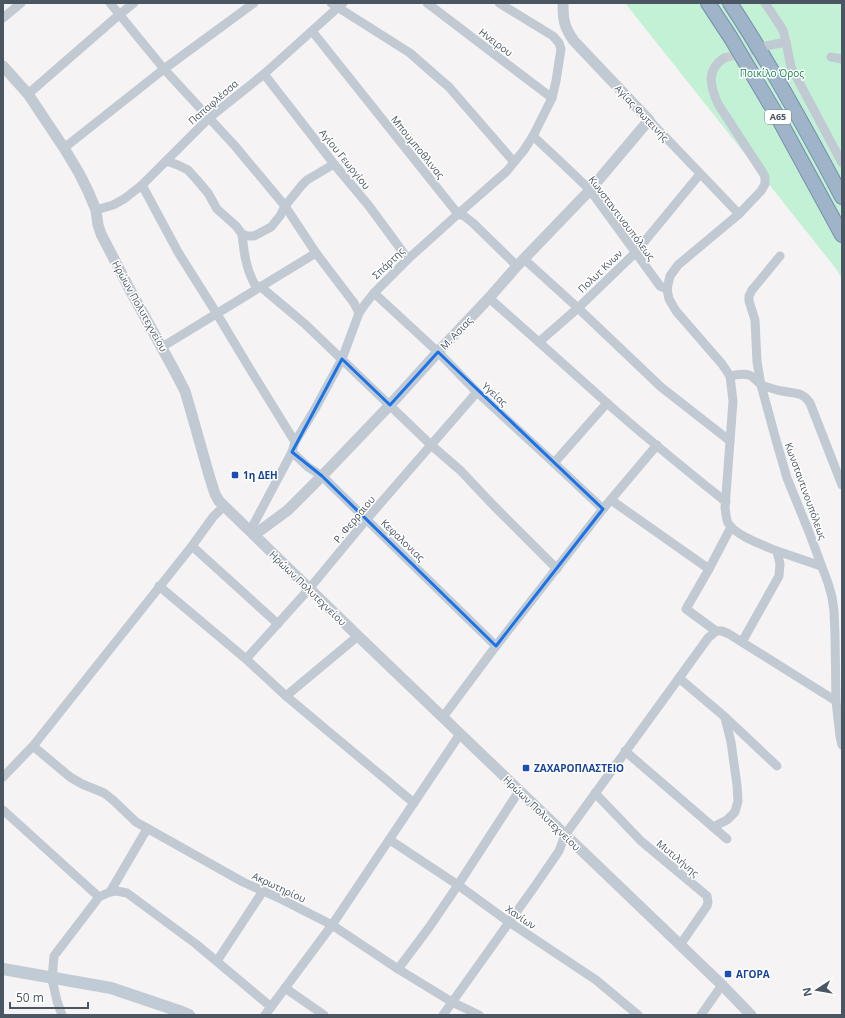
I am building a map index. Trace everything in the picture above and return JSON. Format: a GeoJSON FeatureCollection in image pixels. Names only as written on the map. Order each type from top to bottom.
{"type":"FeatureCollection","features":[{"type":"Feature","properties":{"kind":"highway","name":"Α65"},"geometry":{"type":"LineString","coordinates":[[708,3],[760,87],[842,235]]}},
{"type":"Feature","properties":{"kind":"highway","name":"Α65"},"geometry":{"type":"LineString","coordinates":[[730,3],[776,76],[842,197]]}},
{"type":"Feature","properties":{"kind":"main road"},"geometry":{"type":"LineString","coordinates":[[3,969],[111,988],[189,1015]]}},
{"type":"Feature","properties":{"kind":"street"},"geometry":{"type":"LineString","coordinates":[[3,18],[21,3]]}},
{"type":"Feature","properties":{"kind":"street"},"geometry":{"type":"LineString","coordinates":[[110,3],[164,69],[236,146],[285,206],[316,253],[354,303],[359,313]]}},
{"type":"Feature","properties":{"kind":"street"},"geometry":{"type":"LineString","coordinates":[[28,94],[134,3]]}},
{"type":"Feature","properties":{"kind":"street"},"geometry":{"type":"LineString","coordinates":[[64,148],[164,69],[254,3]]}},
{"type":"Feature","properties":{"kind":"street","name":"Ηνειρου"},"geometry":{"type":"LineString","coordinates":[[427,3],[552,98]]}},
{"type":"Feature","properties":{"kind":"street","name":"Σπάρτης"},"geometry":{"type":"LineString","coordinates":[[252,533],[296,442],[342,359],[359,313],[374,292],[408,259],[507,171],[533,136],[552,98],[561,49],[559,43],[553,36],[499,3]]}},
{"type":"Feature","properties":{"kind":"street","name":"Αγίας Φωτεινής"},"geometry":{"type":"LineString","coordinates":[[563,3],[564,21],[567,31],[574,41],[739,214]]}},
{"type":"Feature","properties":{"kind":"street"},"geometry":{"type":"LineString","coordinates":[[765,3],[783,30],[791,67],[842,163]]}},
{"type":"Feature","properties":{"kind":"street"},"geometry":{"type":"LineString","coordinates":[[337,5],[410,53],[449,87],[514,162]]}},
{"type":"Feature","properties":{"kind":"street","name":"Παπαφλέσσα"},"geometry":{"type":"LineString","coordinates":[[96,210],[124,199],[142,186],[209,118],[264,74],[312,31],[337,5]]}},
{"type":"Feature","properties":{"kind":"street","name":"Μπουμποθλινας"},"geometry":{"type":"LineString","coordinates":[[312,31],[458,214],[464,216],[473,223],[578,308],[661,387],[730,441]]}},
{"type":"Feature","properties":{"kind":"street"},"geometry":{"type":"LineString","coordinates":[[766,46],[786,42]]}},
{"type":"Feature","properties":{"kind":"street"},"geometry":{"type":"LineString","coordinates":[[831,57],[842,59]]}},
{"type":"Feature","properties":{"kind":"street"},"geometry":{"type":"LineString","coordinates":[[667,289],[670,276],[678,265],[739,214],[761,191],[765,184],[765,177],[759,166],[718,104],[713,93],[711,76],[718,62],[724,58]]}},
{"type":"Feature","properties":{"kind":"street","name":"Ηρώων Πολυτεχνείου"},"geometry":{"type":"LineString","coordinates":[[3,66],[28,94],[64,148],[85,185],[96,210],[101,234],[185,391],[215,494],[224,506],[751,1015]]}},
{"type":"Feature","properties":{"kind":"street","name":"Αγίου Γεωργίου"},"geometry":{"type":"LineString","coordinates":[[264,74],[334,164],[369,206],[408,259]]}},
{"type":"Feature","properties":{"kind":"street","name":"Μ. Ασιας"},"geometry":{"type":"LineString","coordinates":[[252,533],[288,510],[322,476],[590,190],[649,120]]}},
{"type":"Feature","properties":{"kind":"street","name":"Κωνσταντινουπόλεως"},"geometry":{"type":"LineString","coordinates":[[533,136],[590,190],[660,286],[667,289],[669,299],[676,311],[722,364],[730,376]]}},
{"type":"Feature","properties":{"kind":"street"},"geometry":{"type":"LineString","coordinates":[[166,161],[188,170],[208,193],[217,209],[236,226],[242,234],[246,265],[250,277],[255,285],[262,287],[306,324],[461,472],[557,569]]}},
{"type":"Feature","properties":{"kind":"street"},"geometry":{"type":"LineString","coordinates":[[242,234],[254,236],[270,226],[280,216],[285,206],[307,180],[334,164]]}},
{"type":"Feature","properties":{"kind":"street","name":"Πολυτ Κνων"},"geometry":{"type":"LineString","coordinates":[[539,342],[578,308],[635,253],[700,174]]}},
{"type":"Feature","properties":{"kind":"street"},"geometry":{"type":"LineString","coordinates":[[142,186],[178,252],[296,442]]}},
{"type":"Feature","properties":{"kind":"street"},"geometry":{"type":"LineString","coordinates":[[162,347],[316,253]]}},
{"type":"Feature","properties":{"kind":"street","name":"Κωνσταντινουπόλεως"},"geometry":{"type":"LineString","coordinates":[[780,256],[752,290],[749,296],[749,301],[755,320],[757,362],[761,386],[788,478],[828,583],[834,611],[836,701],[842,745]]}},
{"type":"Feature","properties":{"kind":"street","name":"Υγείας"},"geometry":{"type":"LineString","coordinates":[[374,292],[438,352],[477,392],[603,509]]}},
{"type":"Feature","properties":{"kind":"street"},"geometry":{"type":"LineString","coordinates":[[489,298],[607,403],[726,502]]}},
{"type":"Feature","properties":{"kind":"street"},"geometry":{"type":"LineString","coordinates":[[821,566],[777,551],[745,537],[731,527],[727,522],[725,508],[733,402],[730,376],[740,374],[750,375],[756,379],[761,386],[800,394],[807,398],[842,485]]}},
{"type":"Feature","properties":{"kind":"street","name":"Ρ. Φερραιου"},"geometry":{"type":"LineString","coordinates":[[246,659],[309,589],[366,520],[477,392]]}},
{"type":"Feature","properties":{"kind":"street"},"geometry":{"type":"LineString","coordinates":[[554,462],[607,403]]}},
{"type":"Feature","properties":{"kind":"street"},"geometry":{"type":"LineString","coordinates":[[442,717],[603,509],[657,445]]}},
{"type":"Feature","properties":{"kind":"street","name":"Κεφαλονιας"},"geometry":{"type":"LineString","coordinates":[[292,452],[308,467],[322,476],[496,646]]}},
{"type":"Feature","properties":{"kind":"street"},"geometry":{"type":"LineString","coordinates":[[611,500],[710,569]]}},
{"type":"Feature","properties":{"kind":"street"},"geometry":{"type":"LineString","coordinates":[[3,777],[32,746],[192,546],[213,517],[224,506]]}},
{"type":"Feature","properties":{"kind":"street"},"geometry":{"type":"LineString","coordinates":[[731,527],[710,569],[686,609],[716,631],[722,631],[729,634],[836,701]]}},
{"type":"Feature","properties":{"kind":"street"},"geometry":{"type":"LineString","coordinates":[[192,546],[278,624]]}},
{"type":"Feature","properties":{"kind":"street"},"geometry":{"type":"LineString","coordinates":[[742,642],[778,576],[780,564],[777,551]]}},
{"type":"Feature","properties":{"kind":"street"},"geometry":{"type":"LineString","coordinates":[[159,586],[246,659],[286,696],[414,803]]}},
{"type":"Feature","properties":{"kind":"street"},"geometry":{"type":"LineString","coordinates":[[443,1015],[559,851],[565,835],[708,638],[716,631]]}},
{"type":"Feature","properties":{"kind":"street"},"geometry":{"type":"LineString","coordinates":[[286,696],[358,636]]}},
{"type":"Feature","properties":{"kind":"street"},"geometry":{"type":"LineString","coordinates":[[679,678],[725,717],[778,766]]}},
{"type":"Feature","properties":{"kind":"street"},"geometry":{"type":"LineString","coordinates":[[713,827],[727,820],[735,812],[738,801],[738,785],[725,717]]}},
{"type":"Feature","properties":{"kind":"street"},"geometry":{"type":"LineString","coordinates":[[265,1015],[332,925],[460,734]]}},
{"type":"Feature","properties":{"kind":"street","name":"Ακρωτηρίου"},"geometry":{"type":"LineString","coordinates":[[32,746],[70,777],[82,784],[104,793],[136,822],[147,829],[243,882],[281,899],[332,925],[398,969],[452,1002],[479,1015]]}},
{"type":"Feature","properties":{"kind":"street"},"geometry":{"type":"LineString","coordinates":[[626,752],[727,839]]}},
{"type":"Feature","properties":{"kind":"street"},"geometry":{"type":"LineString","coordinates":[[398,969],[458,885],[519,791]]}},
{"type":"Feature","properties":{"kind":"street","name":"Μυτιλήνης"},"geometry":{"type":"LineString","coordinates":[[595,793],[641,841],[707,896],[707,907],[680,945]]}},
{"type":"Feature","properties":{"kind":"street"},"geometry":{"type":"LineString","coordinates":[[3,810],[99,897]]}},
{"type":"Feature","properties":{"kind":"street"},"geometry":{"type":"LineString","coordinates":[[110,892],[147,829]]}},
{"type":"Feature","properties":{"kind":"street","name":"Χανίων"},"geometry":{"type":"LineString","coordinates":[[390,840],[596,980],[638,1015]]}},
{"type":"Feature","properties":{"kind":"street"},"geometry":{"type":"LineString","coordinates":[[62,1015],[52,979],[54,956],[99,897],[110,892],[117,891],[127,893],[196,944],[271,1007]]}},
{"type":"Feature","properties":{"kind":"street"},"geometry":{"type":"LineString","coordinates":[[217,961],[263,891]]}},
{"type":"Feature","properties":{"kind":"street"},"geometry":{"type":"LineString","coordinates":[[701,1015],[722,986]]}},
{"type":"Feature","properties":{"kind":"street"},"geometry":{"type":"LineString","coordinates":[[285,988],[324,1015]]}},
{"type":"Feature","properties":{"kind":"highlighted area"},"geometry":{"type":"Polygon","coordinates":[[[438,352],[603,509],[496,646],[322,476],[292,452],[342,359],[390,405],[438,352]]]}},
{"type":"Feature","properties":{"kind":"green space","name":"Ποικίλο Όρος"},"geometry":{"type":"Polygon","coordinates":[[[625,3],[842,3],[842,279],[837,270],[625,3]]]}},
{"type":"Feature","properties":{"kind":"tunnel"},"geometry":{"type":"LineString","coordinates":[[724,58],[763,47]]}},
{"type":"Feature","properties":{"kind":"place","name":"1η ΔΕΗ"},"geometry":{"type":"Point","coordinates":[235,475]}},
{"type":"Feature","properties":{"kind":"place","name":"ΖΑΧΑΡΟΠΛΑΣΤΕΙΟ"},"geometry":{"type":"Point","coordinates":[526,768]}},
{"type":"Feature","properties":{"kind":"place","name":"ΑΓΟΡΑ"},"geometry":{"type":"Point","coordinates":[728,974]}}]}
